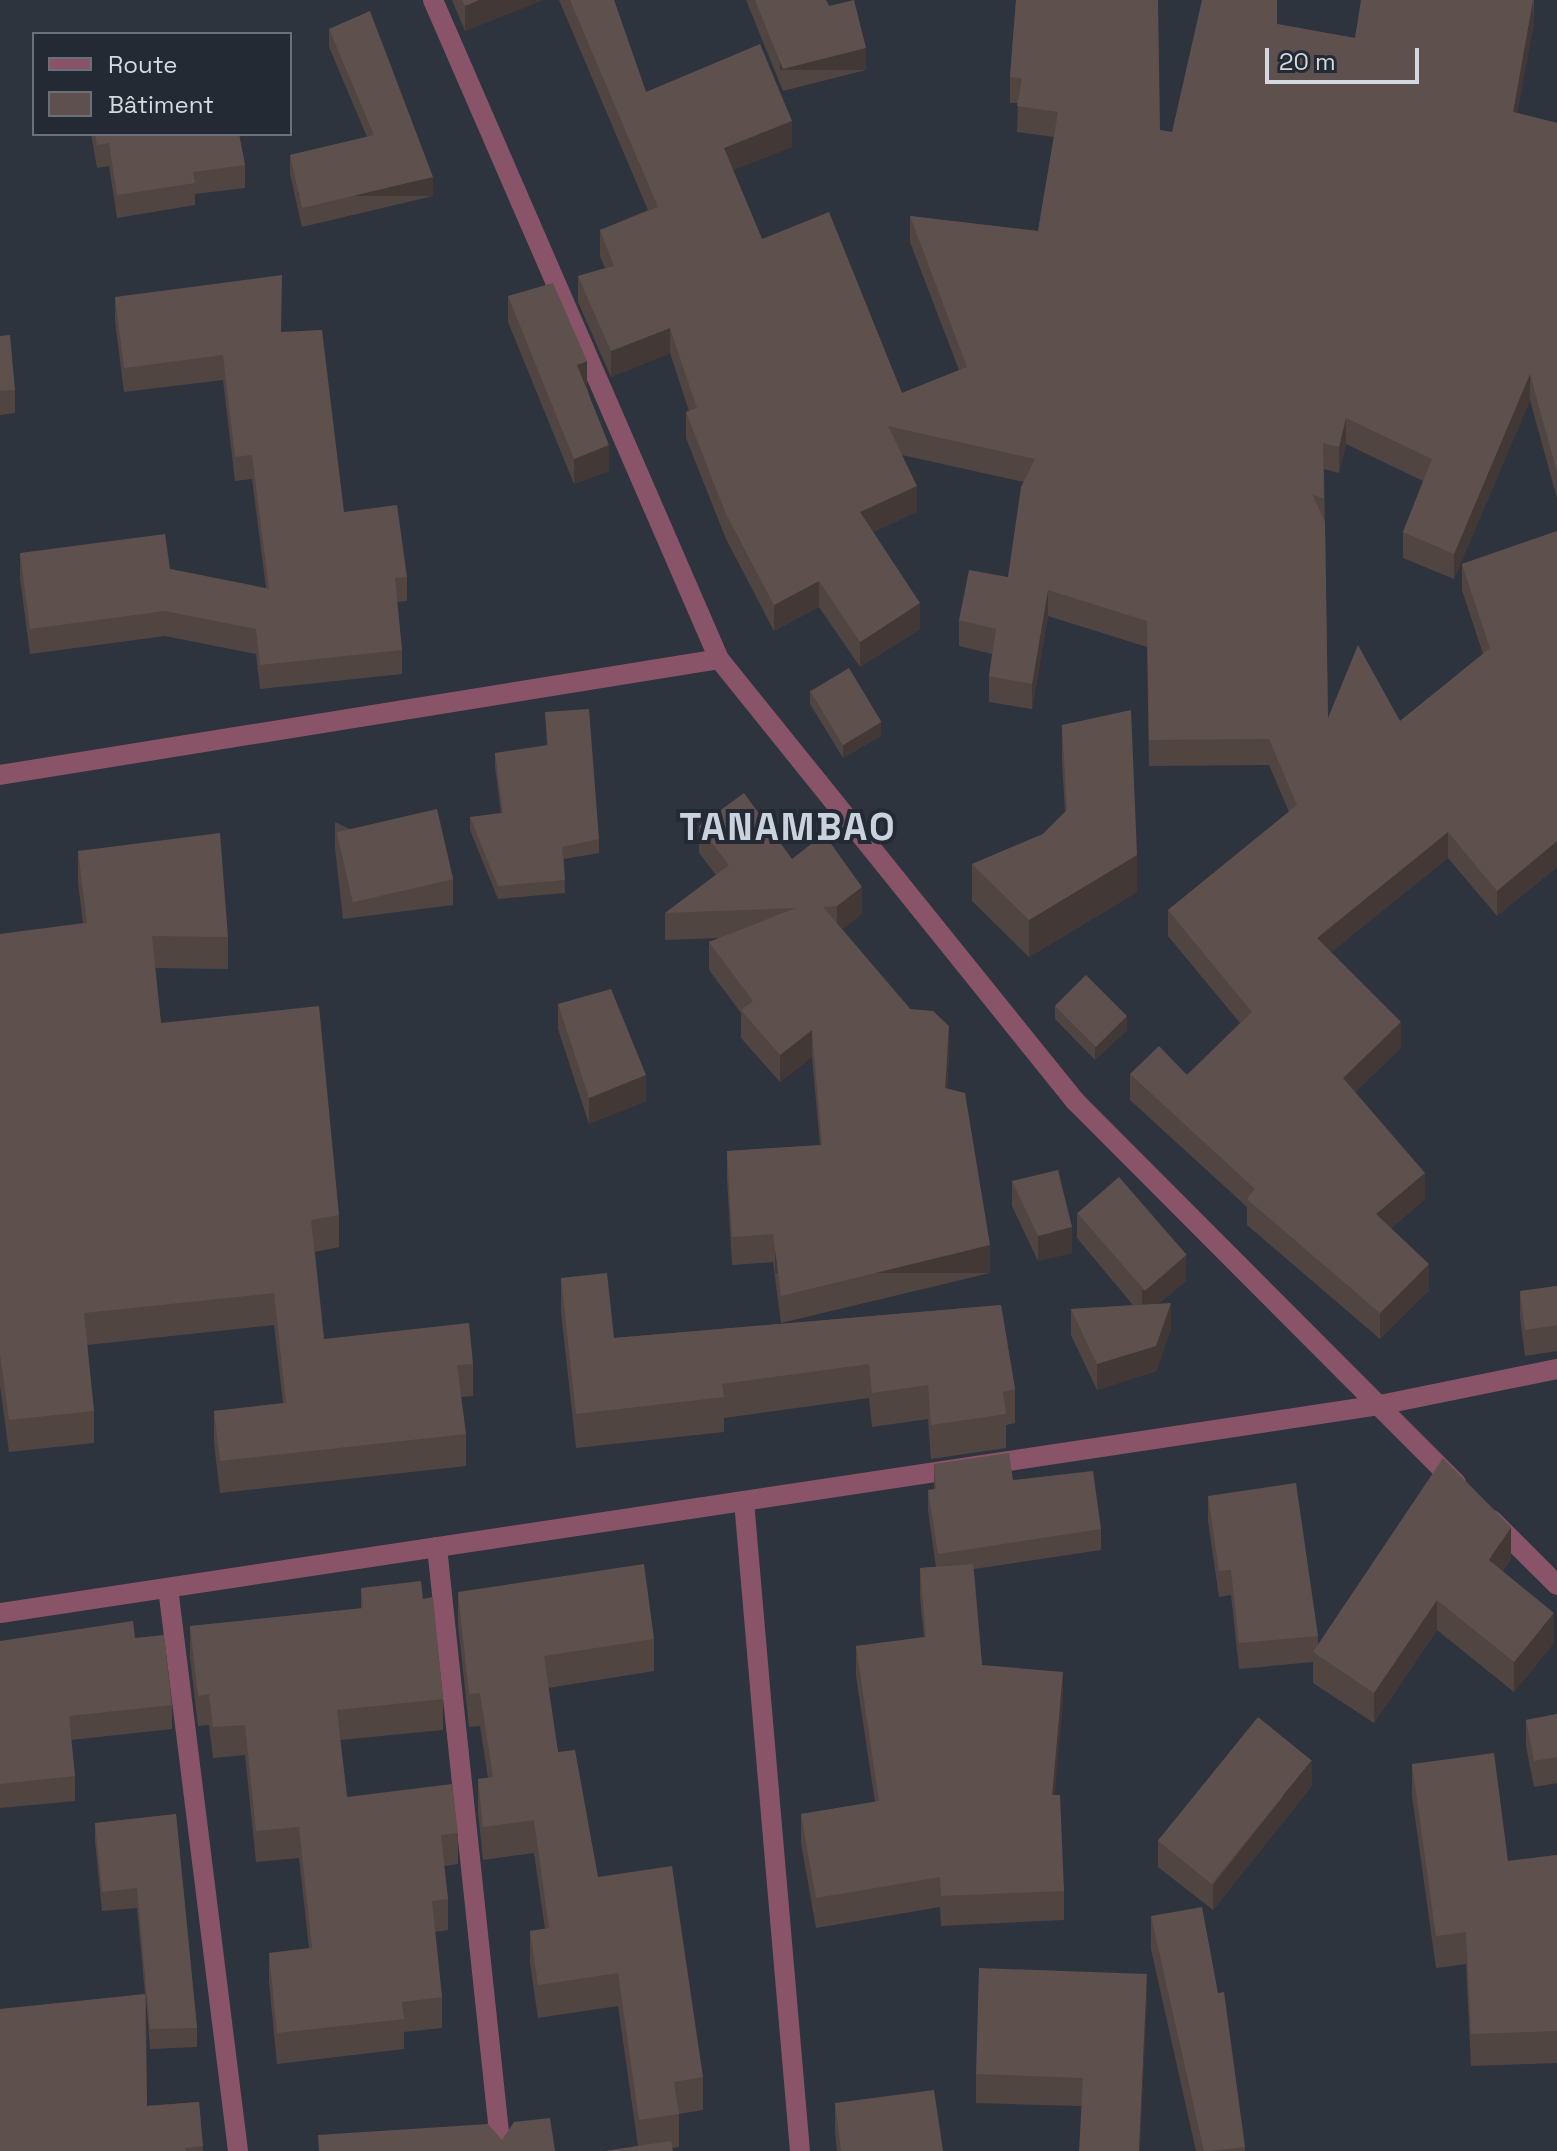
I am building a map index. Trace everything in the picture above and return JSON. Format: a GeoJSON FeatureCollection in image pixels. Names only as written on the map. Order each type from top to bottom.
{"type":"FeatureCollection","features":[{"type":"Feature","properties":{"kind":"street"},"geometry":{"type":"LineString","coordinates":[[433,0],[719,659],[1075,1101],[1557,1585]]}},
{"type":"Feature","properties":{"kind":"street"},"geometry":{"type":"LineString","coordinates":[[0,775],[719,659]]}},
{"type":"Feature","properties":{"kind":"street"},"geometry":{"type":"LineString","coordinates":[[0,1613],[1380,1405],[1557,1369]]}},
{"type":"Feature","properties":{"kind":"street"},"geometry":{"type":"LineString","coordinates":[[744,1501],[800,2151]]}},
{"type":"Feature","properties":{"kind":"street"},"geometry":{"type":"LineString","coordinates":[[437,1547],[501,2151]]}},
{"type":"Feature","properties":{"kind":"street"},"geometry":{"type":"LineString","coordinates":[[168,1588],[238,2151]]}},
{"type":"Feature","properties":{"kind":"building"},"geometry":{"type":"Polygon","coordinates":[[[462,0],[479,0],[465,6],[462,0]]]}},
{"type":"Feature","properties":{"kind":"building"},"geometry":{"type":"Polygon","coordinates":[[[570,0],[614,0],[646,92],[760,44],[792,121],[724,148],[762,239],[829,212],[902,393],[967,367],[910,216],[1038,231],[1058,112],[1017,106],[1022,78],[1010,77],[1016,0],[1158,0],[1160,130],[1172,132],[1202,0],[1277,0],[1277,24],[1355,38],[1361,0],[1533,0],[1513,112],[1557,123],[1557,472],[1530,374],[1454,554],[1403,532],[1432,459],[1346,418],[1339,447],[1323,443],[1324,499],[1312,494],[1325,522],[1328,718],[1358,645],[1400,721],[1490,648],[1462,564],[1557,531],[1557,841],[1497,891],[1448,832],[1317,938],[1401,1022],[1343,1078],[1425,1173],[1376,1214],[1429,1264],[1380,1313],[1247,1199],[1255,1189],[1130,1074],[1159,1046],[1187,1075],[1252,1012],[1168,910],[1297,805],[1269,739],[1149,740],[1147,621],[1048,590],[1032,684],[989,676],[996,629],[959,620],[969,570],[1008,577],[1021,487],[1035,459],[888,426],[917,486],[860,512],[920,603],[860,642],[819,581],[774,605],[726,514],[686,412],[697,408],[670,328],[611,351],[578,276],[614,266],[600,230],[658,207],[570,0]]]}},
{"type":"Feature","properties":{"kind":"building"},"geometry":{"type":"Polygon","coordinates":[[[755,0],[826,0],[829,6],[854,0],[866,48],[783,69],[755,0]]]}},
{"type":"Feature","properties":{"kind":"building"},"geometry":{"type":"Polygon","coordinates":[[[370,11],[433,177],[302,208],[290,155],[374,135],[329,29],[370,11]]]}},
{"type":"Feature","properties":{"kind":"building"},"geometry":{"type":"Polygon","coordinates":[[[95,136],[239,136],[245,165],[193,172],[195,183],[117,195],[109,143],[97,145],[95,136]]]}},
{"type":"Feature","properties":{"kind":"building"},"geometry":{"type":"Polygon","coordinates":[[[282,275],[281,332],[322,330],[344,512],[397,505],[407,577],[395,578],[402,650],[260,665],[256,629],[165,611],[30,629],[20,553],[165,534],[170,569],[269,589],[252,455],[235,457],[223,355],[124,368],[115,297],[282,275]]]}},
{"type":"Feature","properties":{"kind":"building"},"geometry":{"type":"Polygon","coordinates":[[[553,283],[587,361],[577,365],[609,445],[574,459],[508,296],[553,283]]]}},
{"type":"Feature","properties":{"kind":"building"},"geometry":{"type":"Polygon","coordinates":[[[10,335],[15,390],[0,391],[0,336],[10,335]]]}},
{"type":"Feature","properties":{"kind":"building"},"geometry":{"type":"Polygon","coordinates":[[[849,668],[881,722],[843,745],[810,691],[849,668]]]}},
{"type":"Feature","properties":{"kind":"building"},"geometry":{"type":"Polygon","coordinates":[[[589,709],[599,839],[562,847],[565,880],[498,886],[470,817],[503,813],[495,753],[548,745],[545,712],[589,709]]]}},
{"type":"Feature","properties":{"kind":"building"},"geometry":{"type":"Polygon","coordinates":[[[1131,710],[1137,855],[1029,920],[972,864],[1043,834],[1067,810],[1062,725],[1131,710]]]}},
{"type":"Feature","properties":{"kind":"building"},"geometry":{"type":"Polygon","coordinates":[[[744,793],[792,859],[824,834],[862,887],[837,906],[823,907],[910,1009],[933,1011],[949,1026],[945,1088],[965,1093],[990,1245],[781,1296],[773,1234],[732,1237],[727,1151],[822,1145],[812,1030],[780,1055],[741,1010],[753,1001],[709,942],[796,908],[665,913],[729,865],[699,826],[744,793]]]}},
{"type":"Feature","properties":{"kind":"building"},"geometry":{"type":"Polygon","coordinates":[[[437,809],[453,879],[353,902],[337,832],[437,809]]]}},
{"type":"Feature","properties":{"kind":"building"},"geometry":{"type":"Polygon","coordinates":[[[220,833],[228,937],[152,936],[161,1023],[319,1006],[339,1215],[311,1220],[324,1339],[469,1323],[473,1364],[457,1365],[466,1434],[220,1461],[214,1411],[286,1403],[274,1293],[84,1313],[94,1411],[9,1420],[0,1354],[0,934],[87,923],[78,851],[220,833]]]}},
{"type":"Feature","properties":{"kind":"building"},"geometry":{"type":"Polygon","coordinates":[[[1086,975],[1127,1016],[1096,1047],[1055,1006],[1086,975]]]}},
{"type":"Feature","properties":{"kind":"building"},"geometry":{"type":"Polygon","coordinates":[[[611,989],[646,1075],[589,1098],[558,1004],[611,989]]]}},
{"type":"Feature","properties":{"kind":"building"},"geometry":{"type":"Polygon","coordinates":[[[1058,1170],[1072,1227],[1038,1236],[1012,1181],[1058,1170]]]}},
{"type":"Feature","properties":{"kind":"building"},"geometry":{"type":"Polygon","coordinates":[[[1119,1177],[1187,1255],[1145,1291],[1077,1213],[1119,1177]]]}},
{"type":"Feature","properties":{"kind":"building"},"geometry":{"type":"Polygon","coordinates":[[[607,1273],[614,1338],[1001,1305],[1015,1389],[1003,1392],[1006,1414],[931,1425],[928,1385],[872,1393],[869,1364],[722,1384],[724,1397],[576,1414],[561,1278],[607,1273]]]}},
{"type":"Feature","properties":{"kind":"building"},"geometry":{"type":"Polygon","coordinates":[[[1557,1286],[1557,1325],[1525,1330],[1520,1291],[1557,1286]]]}},
{"type":"Feature","properties":{"kind":"building"},"geometry":{"type":"Polygon","coordinates":[[[1171,1303],[1156,1346],[1097,1364],[1071,1309],[1171,1303]]]}},
{"type":"Feature","properties":{"kind":"building"},"geometry":{"type":"Polygon","coordinates":[[[1009,1453],[1013,1480],[1093,1471],[1101,1529],[938,1554],[928,1490],[936,1489],[934,1464],[1009,1453]]]}},
{"type":"Feature","properties":{"kind":"building"},"geometry":{"type":"Polygon","coordinates":[[[1443,1458],[1511,1527],[1489,1560],[1554,1613],[1514,1662],[1437,1600],[1374,1693],[1313,1652],[1443,1458]]]}},
{"type":"Feature","properties":{"kind":"building"},"geometry":{"type":"Polygon","coordinates":[[[1296,1483],[1318,1636],[1239,1643],[1231,1570],[1219,1571],[1208,1496],[1296,1483]]]}},
{"type":"Feature","properties":{"kind":"building"},"geometry":{"type":"Polygon","coordinates":[[[644,1564],[654,1639],[544,1656],[558,1752],[575,1750],[598,1877],[672,1866],[703,2077],[674,2082],[679,2114],[639,2120],[618,1973],[538,1985],[530,1931],[549,1928],[534,1820],[483,1827],[478,1779],[493,1777],[480,1693],[469,1694],[458,1592],[644,1564]]]}},
{"type":"Feature","properties":{"kind":"building"},"geometry":{"type":"Polygon","coordinates":[[[973,1564],[982,1665],[1063,1672],[1052,1795],[1060,1795],[1064,1891],[941,1896],[940,1877],[816,1898],[801,1814],[879,1801],[856,1646],[926,1637],[920,1568],[973,1564]]]}},
{"type":"Feature","properties":{"kind":"building"},"geometry":{"type":"Polygon","coordinates":[[[421,1581],[423,1599],[433,1597],[443,1699],[337,1710],[347,1797],[452,1784],[458,1833],[441,1835],[448,1899],[432,1901],[442,1997],[402,2002],[404,2019],[277,2033],[269,1953],[312,1948],[299,1827],[256,1831],[245,1725],[213,1727],[209,1694],[198,1696],[190,1626],[363,1608],[361,1588],[421,1581]]]}},
{"type":"Feature","properties":{"kind":"building"},"geometry":{"type":"Polygon","coordinates":[[[133,1621],[135,1638],[164,1635],[172,1705],[69,1716],[75,1776],[0,1784],[0,1641],[133,1621]]]}},
{"type":"Feature","properties":{"kind":"building"},"geometry":{"type":"Polygon","coordinates":[[[1557,1714],[1557,1757],[1534,1761],[1526,1720],[1557,1714]]]}},
{"type":"Feature","properties":{"kind":"building"},"geometry":{"type":"Polygon","coordinates":[[[1258,1717],[1312,1760],[1212,1884],[1158,1841],[1258,1717]]]}},
{"type":"Feature","properties":{"kind":"building"},"geometry":{"type":"Polygon","coordinates":[[[1494,1753],[1508,1861],[1557,1855],[1557,2031],[1471,2034],[1466,1932],[1436,1936],[1412,1764],[1494,1753]]]}},
{"type":"Feature","properties":{"kind":"building"},"geometry":{"type":"Polygon","coordinates":[[[176,1814],[197,2028],[150,2029],[137,1888],[102,1892],[95,1823],[176,1814]]]}},
{"type":"Feature","properties":{"kind":"building"},"geometry":{"type":"Polygon","coordinates":[[[1202,1907],[1218,1993],[1224,1992],[1245,2147],[1212,2151],[1204,2151],[1151,1916],[1202,1907]]]}},
{"type":"Feature","properties":{"kind":"building"},"geometry":{"type":"Polygon","coordinates":[[[979,1968],[1147,1974],[1139,2151],[1079,2151],[1083,2078],[976,2074],[979,1968]]]}},
{"type":"Feature","properties":{"kind":"building"},"geometry":{"type":"Polygon","coordinates":[[[145,1994],[147,2106],[199,2102],[203,2146],[185,2148],[186,2151],[0,2151],[0,2009],[145,1994]]]}},
{"type":"Feature","properties":{"kind":"building"},"geometry":{"type":"Polygon","coordinates":[[[934,2090],[943,2151],[841,2151],[835,2103],[934,2090]]]}},
{"type":"Feature","properties":{"kind":"building"},"geometry":{"type":"Polygon","coordinates":[[[550,2118],[555,2151],[319,2151],[318,2135],[488,2124],[502,2140],[514,2122],[550,2118]]]}},
{"type":"Feature","properties":{"kind":"building"},"geometry":{"type":"Polygon","coordinates":[[[671,2141],[673,2151],[604,2151],[671,2141]]]}},
{"type":"Feature","properties":{"kind":"district","name":"TANAMBAO"},"geometry":{"type":"Point","coordinates":[788,828]}}]}
